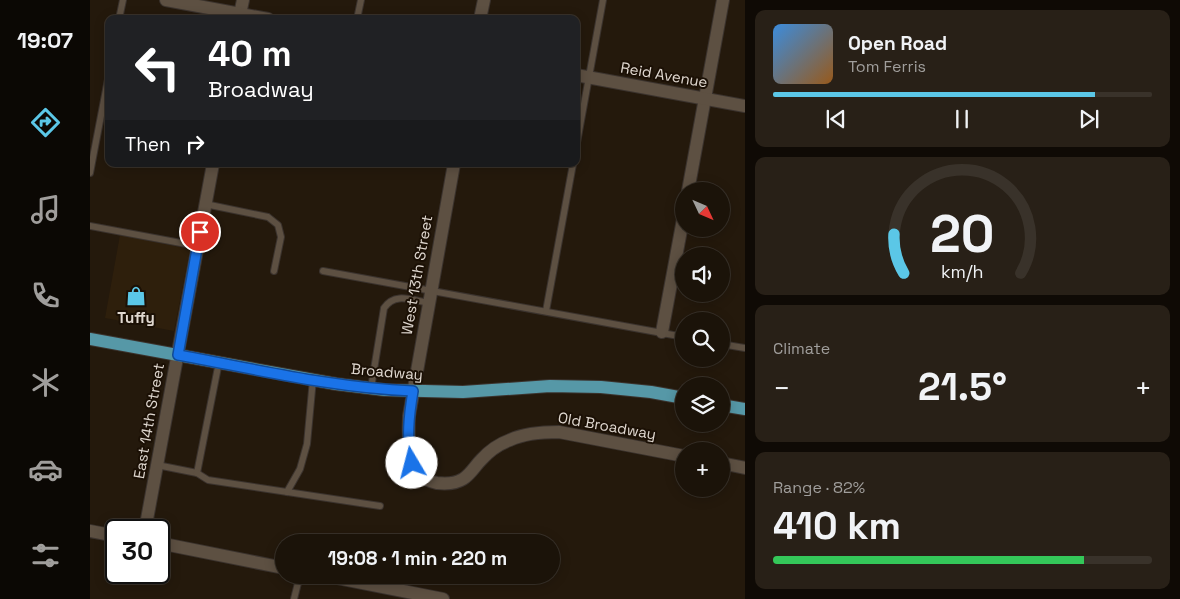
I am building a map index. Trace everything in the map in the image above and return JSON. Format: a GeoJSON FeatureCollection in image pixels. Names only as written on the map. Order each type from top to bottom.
{"type":"FeatureCollection","features":[{"type":"Feature","properties":{"kind":"main road","name":"Broadway"},"geometry":{"type":"LineString","coordinates":[[90,339],[313,380],[371,388],[463,392],[550,386],[592,387],[651,392],[675,396]]}},
{"type":"Feature","properties":{"kind":"main road"},"geometry":{"type":"LineString","coordinates":[[730,406],[745,409]]}},
{"type":"Feature","properties":{"kind":"street"},"geometry":{"type":"LineString","coordinates":[[166,0],[235,15]]}},
{"type":"Feature","properties":{"kind":"street"},"geometry":{"type":"LineString","coordinates":[[240,15],[243,0]]}},
{"type":"Feature","properties":{"kind":"street"},"geometry":{"type":"LineString","coordinates":[[481,15],[484,0]]}},
{"type":"Feature","properties":{"kind":"street"},"geometry":{"type":"LineString","coordinates":[[690,182],[723,0]]}},
{"type":"Feature","properties":{"kind":"street","name":"Reid Avenue"},"geometry":{"type":"LineString","coordinates":[[580,76],[745,106]]}},
{"type":"Feature","properties":{"kind":"street","name":"East 14th Street"},"geometry":{"type":"LineString","coordinates":[[147,519],[212,167]]}},
{"type":"Feature","properties":{"kind":"street","name":"West 13th Street"},"geometry":{"type":"LineString","coordinates":[[413,391],[453,167]]}},
{"type":"Feature","properties":{"kind":"street"},"geometry":{"type":"LineString","coordinates":[[662,332],[680,238]]}},
{"type":"Feature","properties":{"kind":"street","name":"Old Broadway"},"geometry":{"type":"LineString","coordinates":[[413,391],[408,426],[410,455],[416,470],[427,481],[439,483],[456,482],[468,475],[486,455],[509,440],[543,432],[559,432],[675,454]]}},
{"type":"Feature","properties":{"kind":"street"},"geometry":{"type":"LineString","coordinates":[[730,465],[745,468]]}},
{"type":"Feature","properties":{"kind":"street"},"geometry":{"type":"LineString","coordinates":[[90,531],[105,534]]}},
{"type":"Feature","properties":{"kind":"street"},"geometry":{"type":"LineString","coordinates":[[170,545],[275,566]]}},
{"type":"Feature","properties":{"kind":"street"},"geometry":{"type":"LineString","coordinates":[[367,584],[443,599]]}},
{"type":"Feature","properties":{"kind":"lane"},"geometry":{"type":"LineString","coordinates":[[120,15],[123,0]]}},
{"type":"Feature","properties":{"kind":"lane"},"geometry":{"type":"LineString","coordinates":[[358,15],[361,0]]}},
{"type":"Feature","properties":{"kind":"lane"},"geometry":{"type":"LineString","coordinates":[[580,126],[603,0]]}},
{"type":"Feature","properties":{"kind":"lane"},"geometry":{"type":"LineString","coordinates":[[90,173],[105,95]]}},
{"type":"Feature","properties":{"kind":"lane"},"geometry":{"type":"LineString","coordinates":[[546,311],[572,167]]}},
{"type":"Feature","properties":{"kind":"lane"},"geometry":{"type":"LineString","coordinates":[[205,204],[268,217],[278,225],[280,237],[274,271]]}},
{"type":"Feature","properties":{"kind":"lane"},"geometry":{"type":"LineString","coordinates":[[90,226],[198,246]]}},
{"type":"Feature","properties":{"kind":"lane"},"geometry":{"type":"LineString","coordinates":[[323,271],[675,334]]}},
{"type":"Feature","properties":{"kind":"lane"},"geometry":{"type":"LineString","coordinates":[[371,388],[384,308],[390,300],[397,298],[429,303]]}},
{"type":"Feature","properties":{"kind":"lane"},"geometry":{"type":"LineString","coordinates":[[730,346],[745,348]]}},
{"type":"Feature","properties":{"kind":"lane"},"geometry":{"type":"LineString","coordinates":[[197,473],[219,362]]}},
{"type":"Feature","properties":{"kind":"lane"},"geometry":{"type":"LineString","coordinates":[[287,492],[300,468],[307,444],[313,380]]}},
{"type":"Feature","properties":{"kind":"lane"},"geometry":{"type":"LineString","coordinates":[[157,465],[197,473],[208,480],[380,506]]}},
{"type":"Feature","properties":{"kind":"lane"},"geometry":{"type":"LineString","coordinates":[[294,599],[298,584]]}},
{"type":"Feature","properties":{"kind":"shaded area"},"geometry":{"type":"Polygon","coordinates":[[[120,235],[190,249],[174,331],[105,318],[120,235]]]}},
{"type":"Feature","properties":{"kind":"place","name":"Tuffy"},"geometry":{"type":"Point","coordinates":[136,296]}},
{"type":"Feature","properties":{"kind":"route"},"geometry":{"type":"LineString","coordinates":[[200,232],[178,355],[336,384],[413,391],[408,426],[412,463]]}}]}
